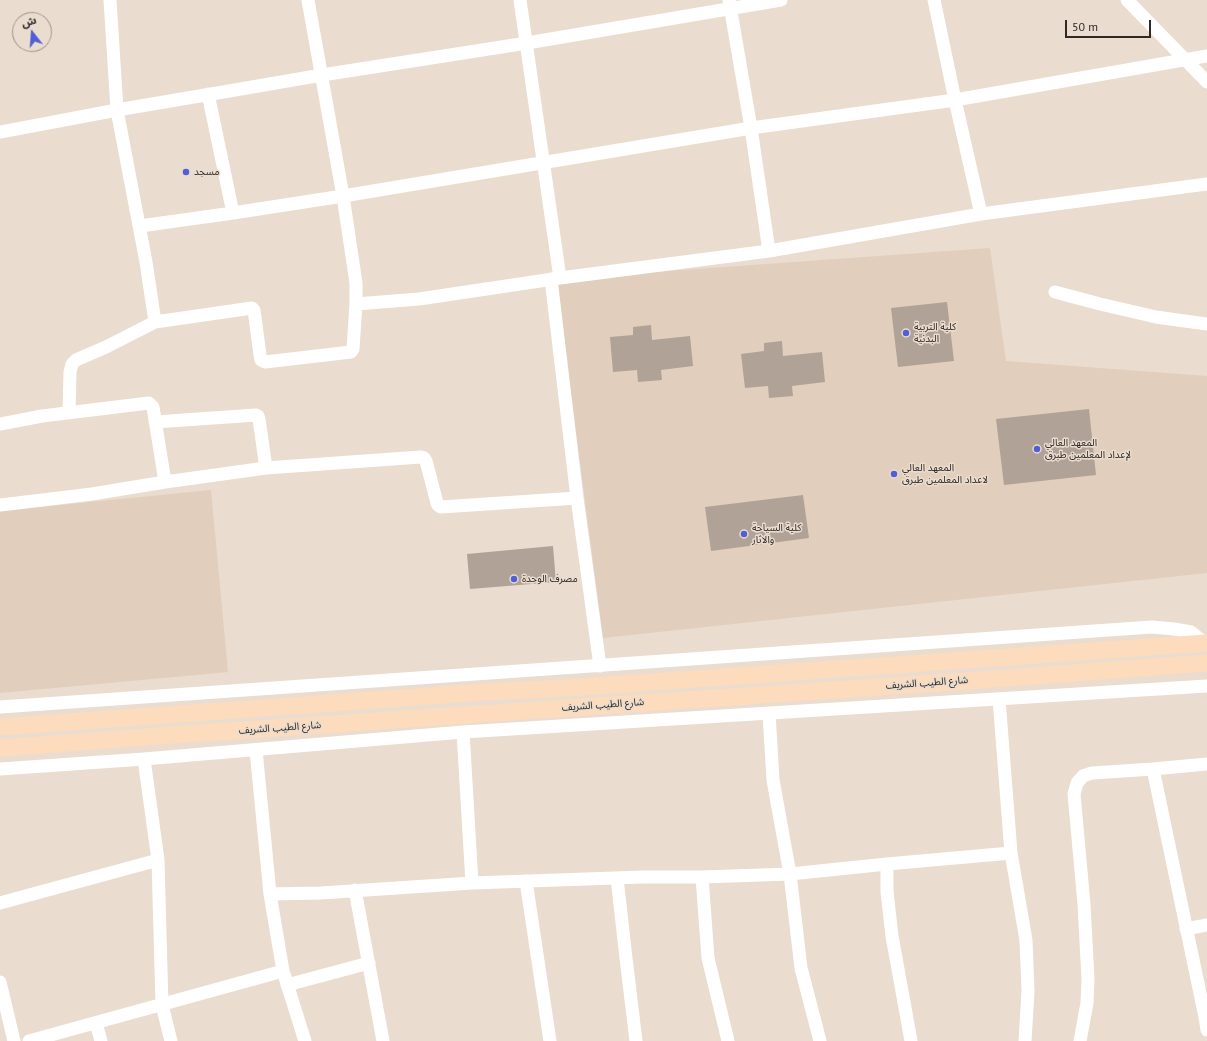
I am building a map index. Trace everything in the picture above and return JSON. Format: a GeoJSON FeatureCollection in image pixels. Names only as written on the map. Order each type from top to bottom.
{"type":"FeatureCollection","features":[{"type":"Feature","properties":{"kind":"main road","name":"شارع الطيب الشريف"},"geometry":{"type":"LineString","coordinates":[[0,727],[484,692],[568,688],[1206,644]]}},
{"type":"Feature","properties":{"kind":"main road","name":"شارع الطيب الشريف"},"geometry":{"type":"LineString","coordinates":[[0,748],[1207,663]]}},
{"type":"Feature","properties":{"kind":"street"},"geometry":{"type":"LineString","coordinates":[[110,0],[117,110],[149,276],[155,322]]}},
{"type":"Feature","properties":{"kind":"street"},"geometry":{"type":"LineString","coordinates":[[69,413],[70,372],[72,364],[76,360],[106,347],[155,322],[252,308],[254,310],[261,360],[265,362],[351,352],[356,304],[356,283],[343,196],[308,0]]}},
{"type":"Feature","properties":{"kind":"street"},"geometry":{"type":"LineString","coordinates":[[520,0],[543,163],[556,278],[577,498],[600,666]]}},
{"type":"Feature","properties":{"kind":"street"},"geometry":{"type":"LineString","coordinates":[[0,132],[208,94],[526,43],[730,4],[781,0]]}},
{"type":"Feature","properties":{"kind":"street"},"geometry":{"type":"LineString","coordinates":[[934,0],[981,214]]}},
{"type":"Feature","properties":{"kind":"street"},"geometry":{"type":"LineString","coordinates":[[1127,0],[1207,82]]}},
{"type":"Feature","properties":{"kind":"street"},"geometry":{"type":"LineString","coordinates":[[730,4],[752,128],[769,251]]}},
{"type":"Feature","properties":{"kind":"street"},"geometry":{"type":"LineString","coordinates":[[140,226],[343,196],[752,128],[955,100],[1186,61],[1207,56]]}},
{"type":"Feature","properties":{"kind":"street"},"geometry":{"type":"LineString","coordinates":[[208,94],[233,213]]}},
{"type":"Feature","properties":{"kind":"street"},"geometry":{"type":"LineString","coordinates":[[356,304],[420,299],[556,278],[769,251],[981,214],[1207,184]]}},
{"type":"Feature","properties":{"kind":"street"},"geometry":{"type":"LineString","coordinates":[[1055,292],[1156,317],[1207,324]]}},
{"type":"Feature","properties":{"kind":"street"},"geometry":{"type":"LineString","coordinates":[[0,424],[42,416],[147,402],[153,407],[165,482]]}},
{"type":"Feature","properties":{"kind":"street"},"geometry":{"type":"LineString","coordinates":[[155,422],[256,415],[259,419],[266,468]]}},
{"type":"Feature","properties":{"kind":"street"},"geometry":{"type":"LineString","coordinates":[[0,505],[92,494],[266,468],[421,457],[426,461],[437,503],[441,507],[577,498]]}},
{"type":"Feature","properties":{"kind":"street"},"geometry":{"type":"LineString","coordinates":[[0,707],[1152,627],[1191,632],[1206,644]]}},
{"type":"Feature","properties":{"kind":"street"},"geometry":{"type":"LineString","coordinates":[[0,769],[144,759],[462,732],[1207,686]]}},
{"type":"Feature","properties":{"kind":"street"},"geometry":{"type":"LineString","coordinates":[[999,699],[1011,853],[1026,940],[1028,991],[1025,1041]]}},
{"type":"Feature","properties":{"kind":"street"},"geometry":{"type":"LineString","coordinates":[[769,713],[773,780],[790,874],[801,968],[820,1041]]}},
{"type":"Feature","properties":{"kind":"street"},"geometry":{"type":"LineString","coordinates":[[462,732],[472,883]]}},
{"type":"Feature","properties":{"kind":"street"},"geometry":{"type":"LineString","coordinates":[[256,750],[270,894],[283,971],[305,1041]]}},
{"type":"Feature","properties":{"kind":"street"},"geometry":{"type":"LineString","coordinates":[[144,759],[158,860],[162,1005],[171,1041]]}},
{"type":"Feature","properties":{"kind":"street"},"geometry":{"type":"LineString","coordinates":[[1080,1041],[1086,1003],[1088,959],[1074,794],[1075,788],[1080,779],[1087,774],[1207,764]]}},
{"type":"Feature","properties":{"kind":"street"},"geometry":{"type":"LineString","coordinates":[[1153,769],[1206,1017],[1207,1030]]}},
{"type":"Feature","properties":{"kind":"street"},"geometry":{"type":"LineString","coordinates":[[270,894],[322,893],[472,883],[790,874],[1011,853]]}},
{"type":"Feature","properties":{"kind":"street"},"geometry":{"type":"LineString","coordinates":[[0,902],[158,860]]}},
{"type":"Feature","properties":{"kind":"street"},"geometry":{"type":"LineString","coordinates":[[887,864],[887,892],[892,936],[911,1041]]}},
{"type":"Feature","properties":{"kind":"street"},"geometry":{"type":"LineString","coordinates":[[702,877],[708,958],[728,1041]]}},
{"type":"Feature","properties":{"kind":"street"},"geometry":{"type":"LineString","coordinates":[[617,878],[636,1041]]}},
{"type":"Feature","properties":{"kind":"street"},"geometry":{"type":"LineString","coordinates":[[526,881],[550,1041]]}},
{"type":"Feature","properties":{"kind":"street"},"geometry":{"type":"LineString","coordinates":[[355,890],[383,1041]]}},
{"type":"Feature","properties":{"kind":"street"},"geometry":{"type":"LineString","coordinates":[[1186,929],[1207,925]]}},
{"type":"Feature","properties":{"kind":"street"},"geometry":{"type":"LineString","coordinates":[[287,985],[369,963]]}},
{"type":"Feature","properties":{"kind":"street"},"geometry":{"type":"LineString","coordinates":[[29,1041],[283,971]]}},
{"type":"Feature","properties":{"kind":"street"},"geometry":{"type":"LineString","coordinates":[[0,982],[14,1041]]}},
{"type":"Feature","properties":{"kind":"street"},"geometry":{"type":"LineString","coordinates":[[96,1022],[101,1041]]}},
{"type":"Feature","properties":{"kind":"shaded area","name":"المعهد العالي لاعداد المعلمين طبرق"},"geometry":{"type":"Polygon","coordinates":[[[990,248],[1006,361],[1207,376],[1207,573],[603,638],[556,279],[990,248]]]}},
{"type":"Feature","properties":{"kind":"shaded area"},"geometry":{"type":"Polygon","coordinates":[[[211,490],[228,672],[0,693],[0,511],[211,490]]]}},
{"type":"Feature","properties":{"kind":"building"},"geometry":{"type":"Polygon","coordinates":[[[947,302],[954,361],[898,367],[891,308],[947,302]]]}},
{"type":"Feature","properties":{"kind":"building"},"geometry":{"type":"Polygon","coordinates":[[[651,325],[652,340],[690,336],[693,366],[661,370],[662,380],[638,382],[637,370],[613,372],[610,337],[633,335],[633,327],[651,325]]]}},
{"type":"Feature","properties":{"kind":"building"},"geometry":{"type":"Polygon","coordinates":[[[782,341],[783,356],[822,352],[825,382],[792,386],[793,396],[769,398],[768,386],[745,388],[741,354],[764,351],[764,343],[782,341]]]}},
{"type":"Feature","properties":{"kind":"building"},"geometry":{"type":"Polygon","coordinates":[[[1089,409],[1096,475],[1004,485],[996,419],[1089,409]]]}},
{"type":"Feature","properties":{"kind":"building"},"geometry":{"type":"Polygon","coordinates":[[[803,495],[809,538],[711,551],[705,507],[803,495]]]}},
{"type":"Feature","properties":{"kind":"building"},"geometry":{"type":"Polygon","coordinates":[[[553,546],[556,582],[470,589],[467,554],[553,546]]]}},
{"type":"Feature","properties":{"kind":"place","name":"مسجد"},"geometry":{"type":"Point","coordinates":[186,172]}},
{"type":"Feature","properties":{"kind":"place","name":"كلية التربية البدنية"},"geometry":{"type":"Point","coordinates":[906,333]}},
{"type":"Feature","properties":{"kind":"place","name":"المعهد العالي لإعداد المعلمين طبرق"},"geometry":{"type":"Point","coordinates":[1037,449]}},
{"type":"Feature","properties":{"kind":"place","name":"المعهد العالي لاعداد المعلمين طبرق"},"geometry":{"type":"Point","coordinates":[894,474]}},
{"type":"Feature","properties":{"kind":"place","name":"كلية السياحة والاثار"},"geometry":{"type":"Point","coordinates":[744,534]}},
{"type":"Feature","properties":{"kind":"place","name":"مصرف الوحدة"},"geometry":{"type":"Point","coordinates":[514,579]}}]}
